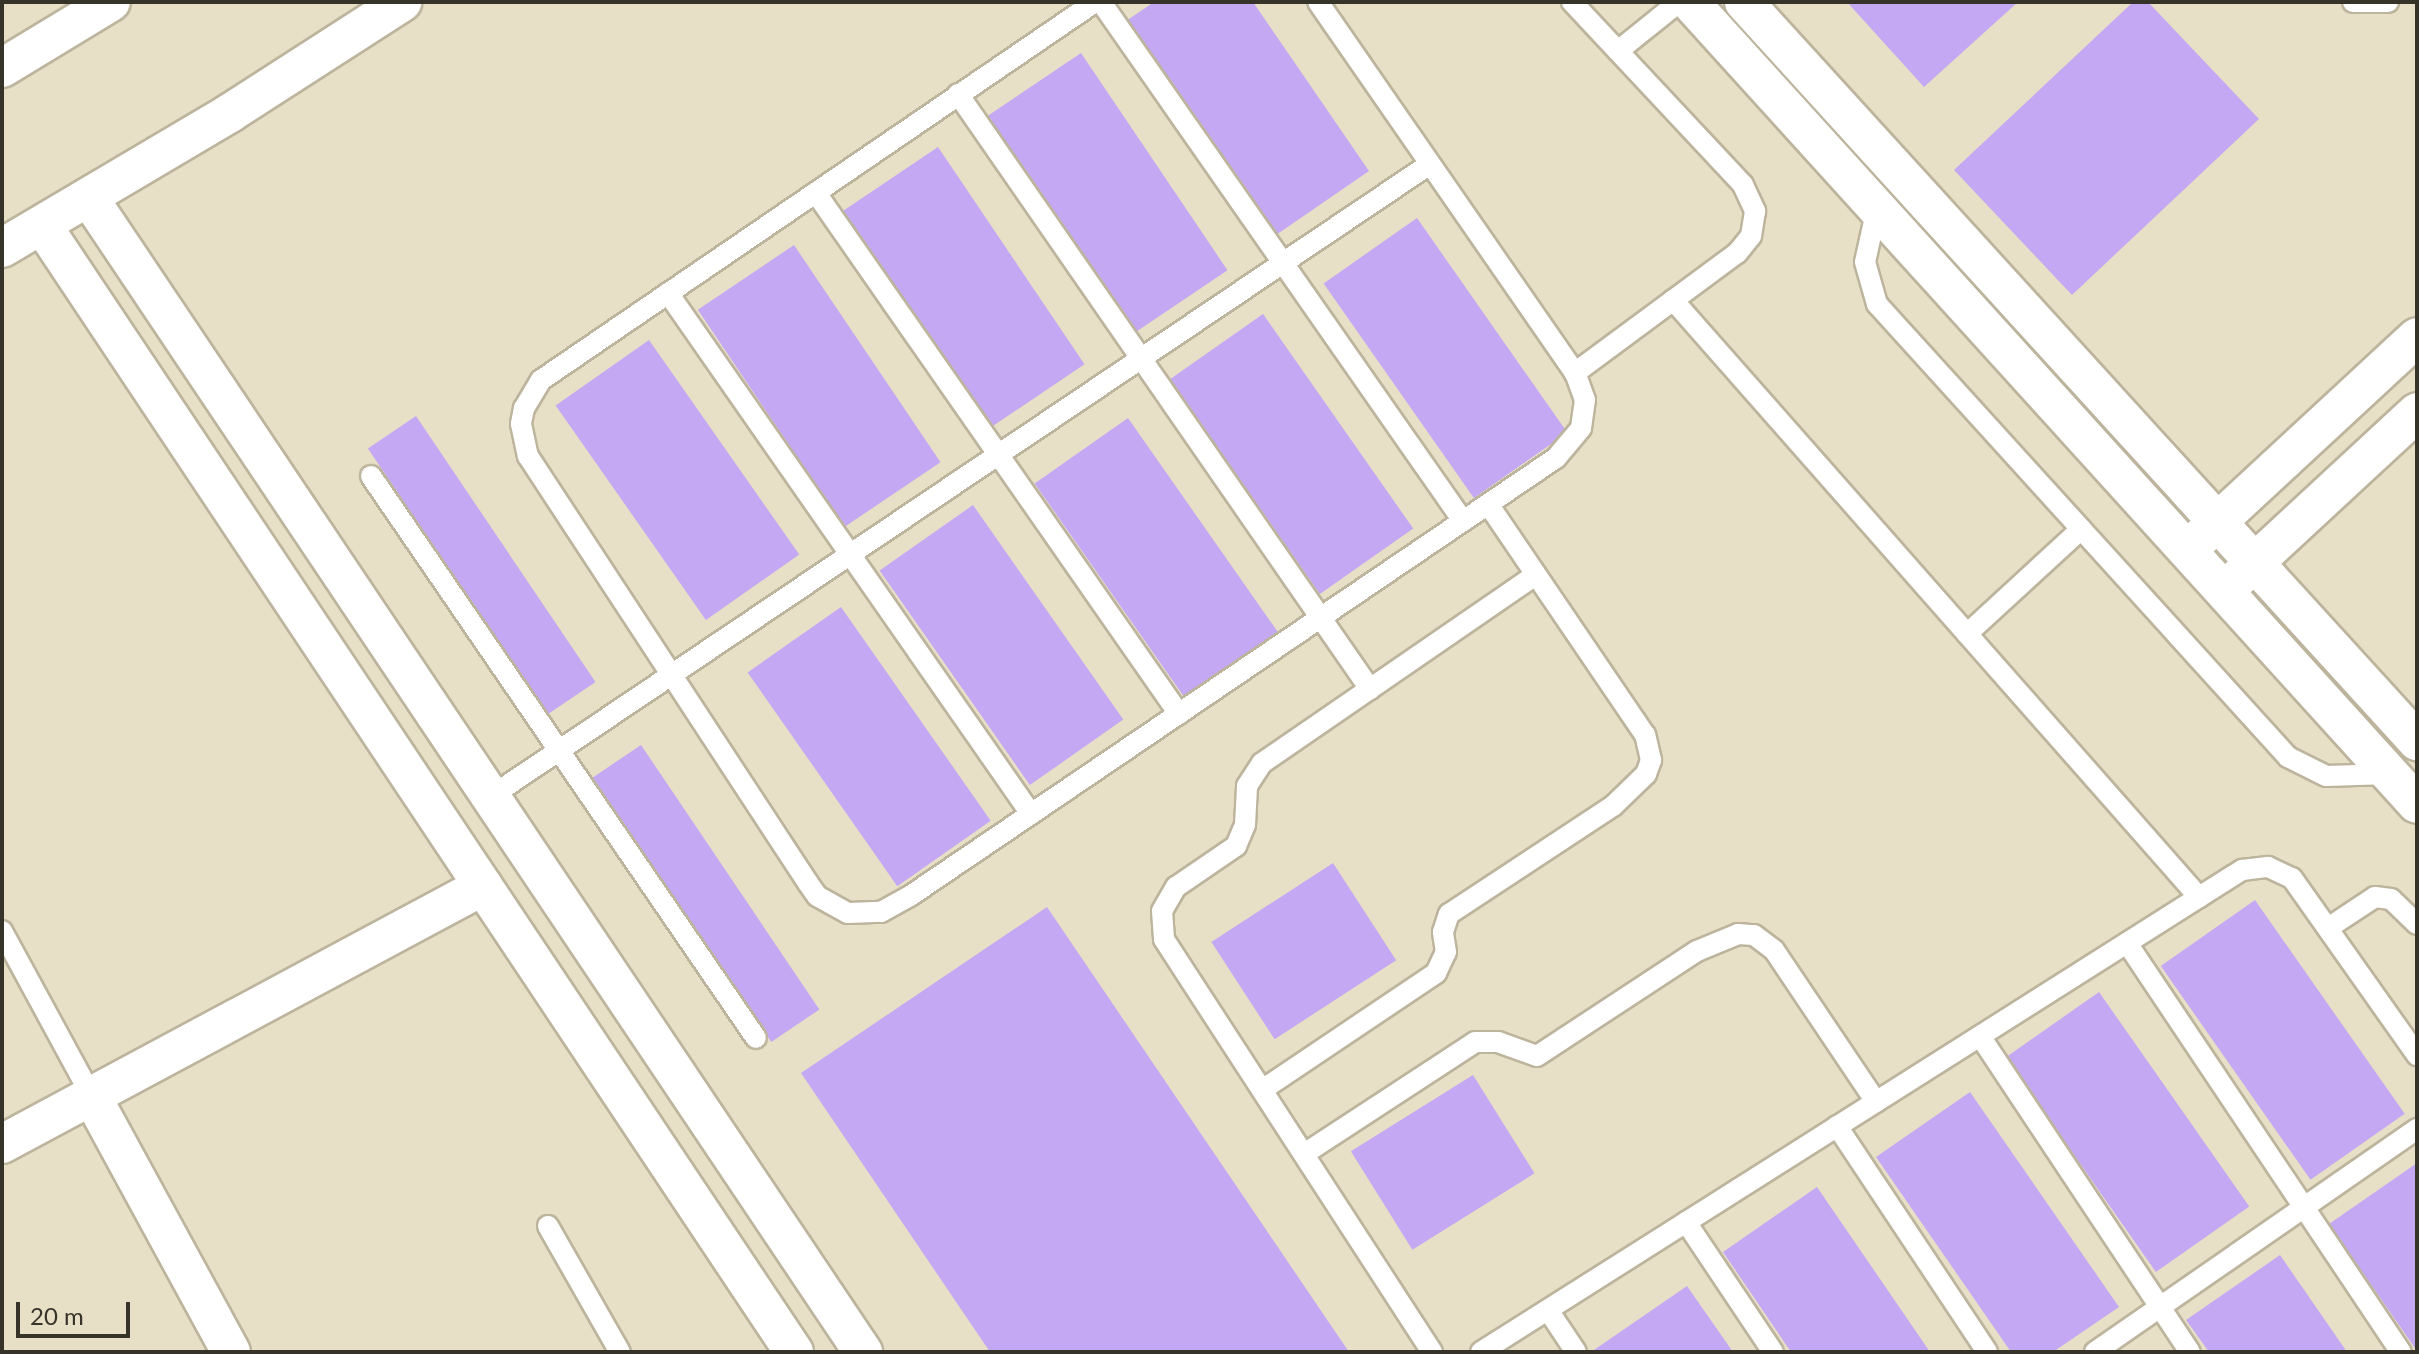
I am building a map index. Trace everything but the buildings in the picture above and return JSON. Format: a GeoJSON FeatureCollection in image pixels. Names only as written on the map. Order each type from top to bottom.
{"type":"FeatureCollection","features":[{"type":"Feature","properties":{"kind":"street"},"geometry":{"type":"LineString","coordinates":[[4,63],[111,2]]}},
{"type":"Feature","properties":{"kind":"street"},"geometry":{"type":"LineString","coordinates":[[2,248],[89,198],[402,2]]}},
{"type":"Feature","properties":{"kind":"street"},"geometry":{"type":"LineString","coordinates":[[1690,2],[2417,804]]}},
{"type":"Feature","properties":{"kind":"street"},"geometry":{"type":"LineString","coordinates":[[1744,2],[2417,741]]}},
{"type":"Feature","properties":{"kind":"street"},"geometry":{"type":"LineString","coordinates":[[89,198],[863,1352]]}},
{"type":"Feature","properties":{"kind":"street"},"geometry":{"type":"LineString","coordinates":[[42,225],[794,1352]]}},
{"type":"Feature","properties":{"kind":"street"},"geometry":{"type":"LineString","coordinates":[[2187,550],[2417,337]]}},
{"type":"Feature","properties":{"kind":"street"},"geometry":{"type":"LineString","coordinates":[[2224,591],[2417,412]]}},
{"type":"Feature","properties":{"kind":"street"},"geometry":{"type":"LineString","coordinates":[[2,1144],[483,886]]}},
{"type":"Feature","properties":{"kind":"street"},"geometry":{"type":"LineString","coordinates":[[92,1097],[231,1352]]}},
{"type":"Feature","properties":{"kind":"lane"},"geometry":{"type":"LineString","coordinates":[[1095,2],[541,380],[524,408],[521,424],[528,456],[808,883],[832,907],[864,915],[889,908],[1488,504],[1574,441],[1585,400],[1575,373],[1318,2]]}},
{"type":"Feature","properties":{"kind":"lane"},"geometry":{"type":"LineString","coordinates":[[1101,2],[1463,521]]}},
{"type":"Feature","properties":{"kind":"lane"},"geometry":{"type":"LineString","coordinates":[[1572,2],[1743,185],[1755,211],[1745,245],[1575,373]]}},
{"type":"Feature","properties":{"kind":"lane"},"geometry":{"type":"LineString","coordinates":[[1618,51],[1679,2]]}},
{"type":"Feature","properties":{"kind":"lane"},"geometry":{"type":"LineString","coordinates":[[2353,2],[2388,2]]}},
{"type":"Feature","properties":{"kind":"lane"},"geometry":{"type":"LineString","coordinates":[[958,94],[1370,689]]}},
{"type":"Feature","properties":{"kind":"lane"},"geometry":{"type":"LineString","coordinates":[[490,797],[1430,164]]}},
{"type":"Feature","properties":{"kind":"lane"},"geometry":{"type":"LineString","coordinates":[[816,193],[1179,714]]}},
{"type":"Feature","properties":{"kind":"lane"},"geometry":{"type":"LineString","coordinates":[[1877,208],[1865,262],[1877,304],[2288,757],[2326,776],[2390,774]]}},
{"type":"Feature","properties":{"kind":"lane"},"geometry":{"type":"LineString","coordinates":[[668,293],[1031,814]]}},
{"type":"Feature","properties":{"kind":"lane"},"geometry":{"type":"LineString","coordinates":[[1673,300],[2199,897]]}},
{"type":"Feature","properties":{"kind":"lane"},"geometry":{"type":"LineString","coordinates":[[371,476],[756,1038]]}},
{"type":"Feature","properties":{"kind":"lane"},"geometry":{"type":"LineString","coordinates":[[1262,1090],[1436,973],[1446,952],[1443,932],[1449,914],[1613,806],[1646,774],[1651,760],[1645,735],[1488,504]]}},
{"type":"Feature","properties":{"kind":"lane"},"geometry":{"type":"LineString","coordinates":[[1967,634],[2081,529]]}},
{"type":"Feature","properties":{"kind":"lane"},"geometry":{"type":"LineString","coordinates":[[1432,1352],[1164,939],[1162,911],[1176,887],[1236,846],[1245,825],[1247,786],[1262,763],[1536,575]]}},
{"type":"Feature","properties":{"kind":"lane"},"geometry":{"type":"LineString","coordinates":[[1481,1352],[2242,870],[2268,867],[2292,878],[2417,1055]]}},
{"type":"Feature","properties":{"kind":"lane"},"geometry":{"type":"LineString","coordinates":[[2328,928],[2375,897],[2391,899],[2417,924]]}},
{"type":"Feature","properties":{"kind":"lane"},"geometry":{"type":"LineString","coordinates":[[2,931],[92,1097]]}},
{"type":"Feature","properties":{"kind":"lane"},"geometry":{"type":"LineString","coordinates":[[1304,1154],[1475,1042],[1487,1039],[1537,1056],[1697,951],[1738,934],[1754,935],[1774,950],[1876,1102]]}},
{"type":"Feature","properties":{"kind":"lane"},"geometry":{"type":"LineString","coordinates":[[2127,943],[2401,1352]]}},
{"type":"Feature","properties":{"kind":"lane"},"geometry":{"type":"LineString","coordinates":[[1980,1036],[2190,1352]]}},
{"type":"Feature","properties":{"kind":"lane"},"geometry":{"type":"LineString","coordinates":[[1837,1126],[1987,1352]]}},
{"type":"Feature","properties":{"kind":"lane"},"geometry":{"type":"LineString","coordinates":[[2095,1352],[2417,1129]]}},
{"type":"Feature","properties":{"kind":"lane"},"geometry":{"type":"LineString","coordinates":[[1686,1222],[1773,1352]]}},
{"type":"Feature","properties":{"kind":"lane"},"geometry":{"type":"LineString","coordinates":[[548,1226],[620,1352]]}},
{"type":"Feature","properties":{"kind":"lane"},"geometry":{"type":"LineString","coordinates":[[1548,1310],[1576,1352]]}}]}
